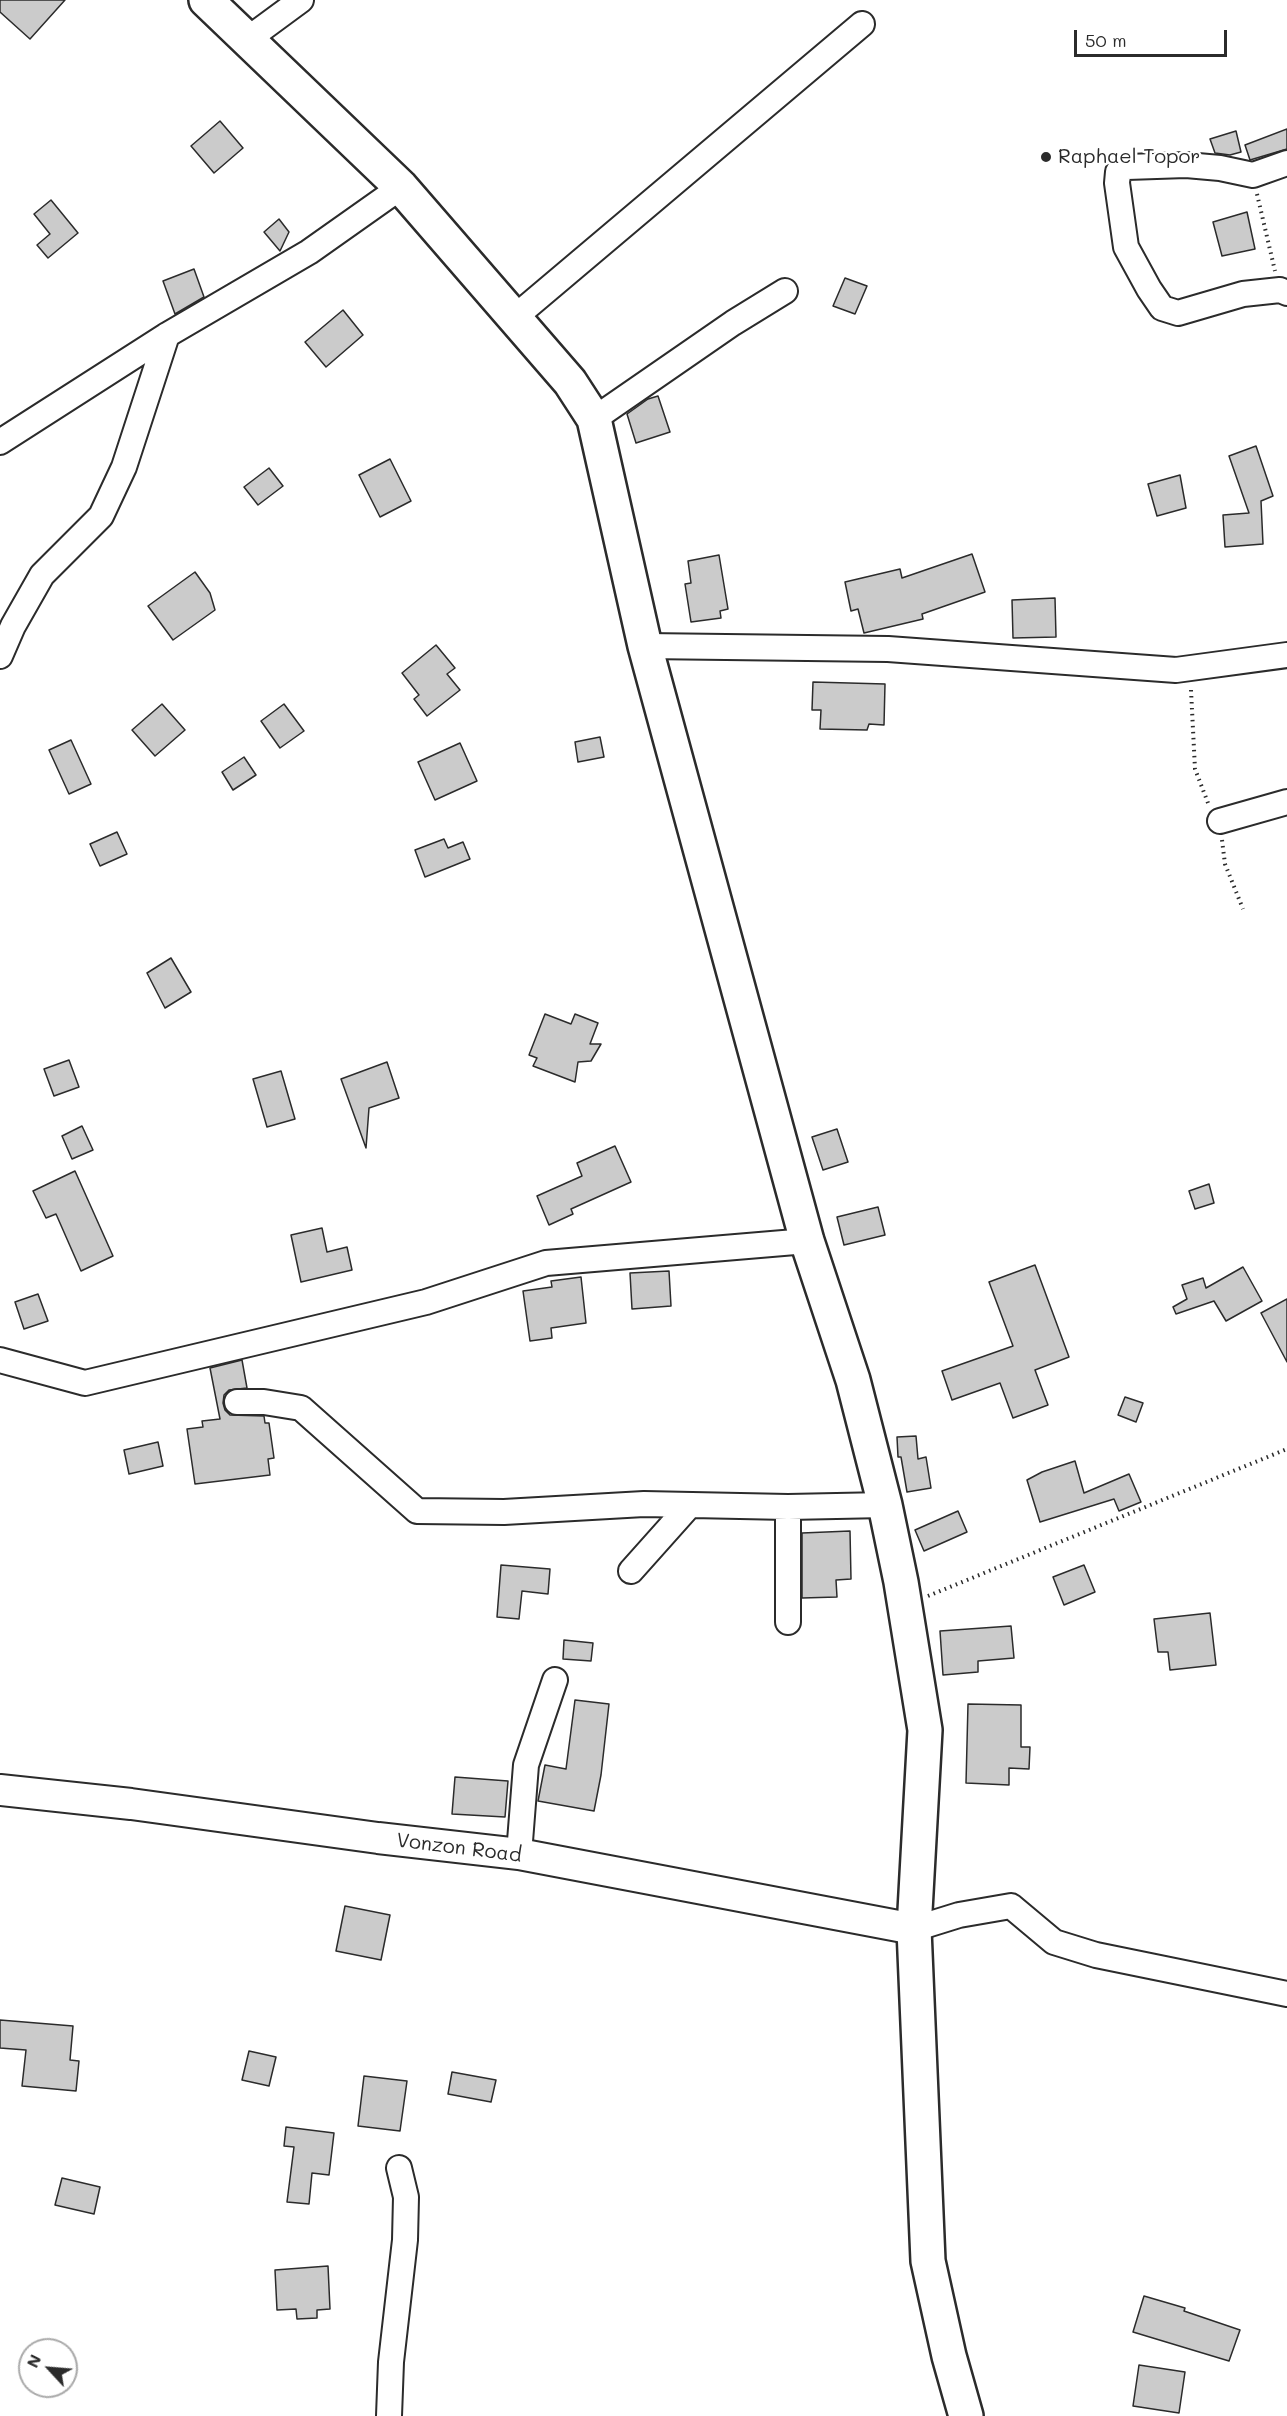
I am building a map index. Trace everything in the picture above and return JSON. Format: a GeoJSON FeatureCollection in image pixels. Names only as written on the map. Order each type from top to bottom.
{"type":"FeatureCollection","features":[{"type":"Feature","properties":{"kind":"main road"},"geometry":{"type":"LineString","coordinates":[[206,0],[401,187],[570,382],[594,419],[645,646],[807,1241],[853,1380],[885,1505],[905,1605],[925,1730],[914,1929],[928,2260],[949,2356],[966,2416]]}},
{"type":"Feature","properties":{"kind":"street"},"geometry":{"type":"LineString","coordinates":[[248,39],[300,0]]}},
{"type":"Feature","properties":{"kind":"street"},"geometry":{"type":"LineString","coordinates":[[515,317],[862,24]]}},
{"type":"Feature","properties":{"kind":"street"},"geometry":{"type":"LineString","coordinates":[[1283,291],[1243,294],[1178,313],[1162,308],[1126,247],[1117,183],[1118,172],[1127,167],[1186,165],[1220,168],[1253,176],[1287,163]]}},
{"type":"Feature","properties":{"kind":"street"},"geometry":{"type":"LineString","coordinates":[[0,442],[167,335],[309,252],[401,187]]}},
{"type":"Feature","properties":{"kind":"street"},"geometry":{"type":"LineString","coordinates":[[594,419],[733,323],[785,291]]}},
{"type":"Feature","properties":{"kind":"street"},"geometry":{"type":"LineString","coordinates":[[0,656],[13,626],[42,575],[101,516],[124,467],[167,335]]}},
{"type":"Feature","properties":{"kind":"street"},"geometry":{"type":"LineString","coordinates":[[645,646],[888,649],[1176,670],[1287,655]]}},
{"type":"Feature","properties":{"kind":"street"},"geometry":{"type":"LineString","coordinates":[[1220,821],[1287,802]]}},
{"type":"Feature","properties":{"kind":"street"},"geometry":{"type":"LineString","coordinates":[[0,1360],[85,1383],[426,1302],[546,1263],[807,1241]]}},
{"type":"Feature","properties":{"kind":"street"},"geometry":{"type":"LineString","coordinates":[[237,1402],[264,1402],[301,1408],[417,1511],[504,1512],[644,1504],[788,1507],[885,1505]]}},
{"type":"Feature","properties":{"kind":"street"},"geometry":{"type":"LineString","coordinates":[[631,1571],[689,1506]]}},
{"type":"Feature","properties":{"kind":"street"},"geometry":{"type":"LineString","coordinates":[[788,1507],[788,1622]]}},
{"type":"Feature","properties":{"kind":"street"},"geometry":{"type":"LineString","coordinates":[[519,1854],[526,1765],[555,1680]]}},
{"type":"Feature","properties":{"kind":"street","name":"Vonzon Road"},"geometry":{"type":"LineString","coordinates":[[0,1790],[131,1804],[378,1838],[519,1854],[914,1929]]}},
{"type":"Feature","properties":{"kind":"street"},"geometry":{"type":"LineString","coordinates":[[914,1929],[959,1915],[1011,1906],[1054,1942],[1096,1954],[1287,1994]]}},
{"type":"Feature","properties":{"kind":"street"},"geometry":{"type":"LineString","coordinates":[[389,2416],[391,2362],[405,2240],[406,2197],[399,2168]]}},
{"type":"Feature","properties":{"kind":"path"},"geometry":{"type":"LineString","coordinates":[[1253,176],[1283,291]]}},
{"type":"Feature","properties":{"kind":"path"},"geometry":{"type":"LineString","coordinates":[[1190,668],[1195,769],[1210,808],[1220,821],[1225,864],[1243,909]]}},
{"type":"Feature","properties":{"kind":"path"},"geometry":{"type":"LineString","coordinates":[[905,1605],[1287,1449]]}},
{"type":"Feature","properties":{"kind":"building"},"geometry":{"type":"Polygon","coordinates":[[[0,0],[65,0],[30,39],[0,12],[0,0]]]}},
{"type":"Feature","properties":{"kind":"building"},"geometry":{"type":"Polygon","coordinates":[[[220,121],[243,148],[214,173],[191,146],[220,121]]]}},
{"type":"Feature","properties":{"kind":"building"},"geometry":{"type":"Polygon","coordinates":[[[1287,129],[1287,149],[1250,160],[1245,145],[1287,129]]]}},
{"type":"Feature","properties":{"kind":"building"},"geometry":{"type":"Polygon","coordinates":[[[1236,131],[1241,152],[1230,155],[1215,153],[1210,139],[1236,131]]]}},
{"type":"Feature","properties":{"kind":"building"},"geometry":{"type":"Polygon","coordinates":[[[51,200],[78,233],[48,258],[37,245],[50,234],[34,214],[51,200]]]}},
{"type":"Feature","properties":{"kind":"building"},"geometry":{"type":"Polygon","coordinates":[[[1247,212],[1255,249],[1222,256],[1213,222],[1247,212]]]}},
{"type":"Feature","properties":{"kind":"building"},"geometry":{"type":"Polygon","coordinates":[[[279,219],[289,232],[280,251],[264,232],[279,219]]]}},
{"type":"Feature","properties":{"kind":"building"},"geometry":{"type":"Polygon","coordinates":[[[194,269],[204,297],[175,314],[163,281],[194,269]]]}},
{"type":"Feature","properties":{"kind":"building"},"geometry":{"type":"Polygon","coordinates":[[[845,278],[867,286],[855,314],[833,306],[845,278]]]}},
{"type":"Feature","properties":{"kind":"building"},"geometry":{"type":"Polygon","coordinates":[[[343,310],[363,335],[326,367],[305,342],[343,310]]]}},
{"type":"Feature","properties":{"kind":"building"},"geometry":{"type":"Polygon","coordinates":[[[658,396],[670,432],[636,443],[627,414],[648,399],[658,396]]]}},
{"type":"Feature","properties":{"kind":"building"},"geometry":{"type":"Polygon","coordinates":[[[1256,446],[1273,496],[1261,501],[1263,544],[1225,547],[1223,515],[1249,513],[1229,456],[1256,446]]]}},
{"type":"Feature","properties":{"kind":"building"},"geometry":{"type":"Polygon","coordinates":[[[390,459],[411,501],[380,517],[359,475],[390,459]]]}},
{"type":"Feature","properties":{"kind":"building"},"geometry":{"type":"Polygon","coordinates":[[[269,468],[283,486],[258,505],[244,487],[269,468]]]}},
{"type":"Feature","properties":{"kind":"building"},"geometry":{"type":"Polygon","coordinates":[[[1180,475],[1186,508],[1157,516],[1148,484],[1180,475]]]}},
{"type":"Feature","properties":{"kind":"building"},"geometry":{"type":"Polygon","coordinates":[[[972,554],[985,592],[922,614],[923,619],[864,633],[858,609],[851,611],[845,582],[900,569],[902,578],[972,554]]]}},
{"type":"Feature","properties":{"kind":"building"},"geometry":{"type":"Polygon","coordinates":[[[719,555],[728,609],[720,611],[721,618],[691,622],[685,584],[691,583],[688,561],[719,555]]]}},
{"type":"Feature","properties":{"kind":"building"},"geometry":{"type":"Polygon","coordinates":[[[195,572],[210,593],[215,610],[173,640],[148,606],[195,572]]]}},
{"type":"Feature","properties":{"kind":"building"},"geometry":{"type":"Polygon","coordinates":[[[1055,598],[1056,637],[1013,638],[1012,600],[1055,598]]]}},
{"type":"Feature","properties":{"kind":"building"},"geometry":{"type":"Polygon","coordinates":[[[436,645],[455,668],[447,674],[460,690],[427,716],[414,699],[419,695],[402,673],[436,645]]]}},
{"type":"Feature","properties":{"kind":"building"},"geometry":{"type":"Polygon","coordinates":[[[813,682],[885,684],[884,725],[869,724],[867,730],[820,729],[821,710],[812,710],[813,682]]]}},
{"type":"Feature","properties":{"kind":"building"},"geometry":{"type":"Polygon","coordinates":[[[162,704],[185,730],[155,756],[132,730],[162,704]]]}},
{"type":"Feature","properties":{"kind":"building"},"geometry":{"type":"Polygon","coordinates":[[[284,704],[304,731],[280,748],[261,721],[284,704]]]}},
{"type":"Feature","properties":{"kind":"building"},"geometry":{"type":"Polygon","coordinates":[[[600,737],[604,757],[578,762],[575,742],[600,737]]]}},
{"type":"Feature","properties":{"kind":"building"},"geometry":{"type":"Polygon","coordinates":[[[71,740],[91,784],[69,794],[49,750],[71,740]]]}},
{"type":"Feature","properties":{"kind":"building"},"geometry":{"type":"Polygon","coordinates":[[[460,743],[477,781],[435,800],[418,762],[460,743]]]}},
{"type":"Feature","properties":{"kind":"building"},"geometry":{"type":"Polygon","coordinates":[[[244,757],[256,775],[233,790],[222,772],[244,757]]]}},
{"type":"Feature","properties":{"kind":"building"},"geometry":{"type":"Polygon","coordinates":[[[117,832],[127,854],[100,866],[90,844],[117,832]]]}},
{"type":"Feature","properties":{"kind":"building"},"geometry":{"type":"Polygon","coordinates":[[[444,839],[448,848],[463,842],[470,859],[425,877],[415,850],[444,839]]]}},
{"type":"Feature","properties":{"kind":"building"},"geometry":{"type":"Polygon","coordinates":[[[171,958],[191,992],[165,1008],[147,973],[171,958]]]}},
{"type":"Feature","properties":{"kind":"building"},"geometry":{"type":"Polygon","coordinates":[[[545,1014],[571,1024],[575,1014],[598,1023],[590,1044],[601,1044],[591,1061],[578,1062],[575,1082],[533,1066],[537,1058],[529,1055],[545,1014]]]}},
{"type":"Feature","properties":{"kind":"building"},"geometry":{"type":"Polygon","coordinates":[[[69,1060],[79,1087],[54,1096],[44,1069],[69,1060]]]}},
{"type":"Feature","properties":{"kind":"building"},"geometry":{"type":"Polygon","coordinates":[[[387,1062],[399,1098],[369,1108],[366,1148],[341,1079],[387,1062]]]}},
{"type":"Feature","properties":{"kind":"building"},"geometry":{"type":"Polygon","coordinates":[[[281,1071],[295,1119],[267,1127],[253,1079],[281,1071]]]}},
{"type":"Feature","properties":{"kind":"building"},"geometry":{"type":"Polygon","coordinates":[[[82,1126],[93,1150],[72,1159],[62,1136],[82,1126]]]}},
{"type":"Feature","properties":{"kind":"building"},"geometry":{"type":"Polygon","coordinates":[[[837,1129],[848,1162],[823,1170],[812,1137],[837,1129]]]}},
{"type":"Feature","properties":{"kind":"building"},"geometry":{"type":"Polygon","coordinates":[[[615,1146],[631,1182],[571,1209],[573,1214],[549,1225],[537,1196],[582,1176],[577,1163],[615,1146]]]}},
{"type":"Feature","properties":{"kind":"building"},"geometry":{"type":"Polygon","coordinates":[[[75,1171],[113,1256],[81,1271],[56,1214],[46,1218],[33,1191],[75,1171]]]}},
{"type":"Feature","properties":{"kind":"building"},"geometry":{"type":"Polygon","coordinates":[[[1209,1184],[1214,1203],[1195,1209],[1189,1191],[1209,1184]]]}},
{"type":"Feature","properties":{"kind":"building"},"geometry":{"type":"Polygon","coordinates":[[[878,1207],[885,1235],[844,1245],[837,1217],[878,1207]]]}},
{"type":"Feature","properties":{"kind":"building"},"geometry":{"type":"Polygon","coordinates":[[[322,1228],[327,1252],[347,1247],[352,1270],[301,1282],[291,1235],[322,1228]]]}},
{"type":"Feature","properties":{"kind":"building"},"geometry":{"type":"Polygon","coordinates":[[[1035,1265],[1069,1357],[1035,1370],[1048,1405],[1013,1418],[1000,1383],[952,1400],[942,1371],[1013,1346],[989,1282],[1035,1265]]]}},
{"type":"Feature","properties":{"kind":"building"},"geometry":{"type":"Polygon","coordinates":[[[1243,1267],[1262,1301],[1226,1321],[1214,1301],[1176,1314],[1173,1307],[1187,1299],[1182,1285],[1203,1278],[1206,1288],[1243,1267]]]}},
{"type":"Feature","properties":{"kind":"building"},"geometry":{"type":"Polygon","coordinates":[[[669,1271],[671,1306],[632,1309],[630,1273],[669,1271]]]}},
{"type":"Feature","properties":{"kind":"building"},"geometry":{"type":"Polygon","coordinates":[[[581,1277],[586,1323],[551,1328],[552,1338],[530,1341],[523,1291],[552,1287],[551,1281],[581,1277]]]}},
{"type":"Feature","properties":{"kind":"building"},"geometry":{"type":"Polygon","coordinates":[[[38,1294],[48,1321],[24,1329],[15,1302],[38,1294]]]}},
{"type":"Feature","properties":{"kind":"building"},"geometry":{"type":"Polygon","coordinates":[[[1287,1299],[1287,1362],[1261,1313],[1287,1299]]]}},
{"type":"Feature","properties":{"kind":"building"},"geometry":{"type":"Polygon","coordinates":[[[242,1360],[247,1388],[229,1390],[224,1395],[223,1403],[230,1415],[264,1416],[265,1423],[269,1423],[274,1458],[268,1459],[270,1475],[195,1484],[187,1429],[203,1427],[202,1421],[220,1419],[210,1368],[242,1360]]]}},
{"type":"Feature","properties":{"kind":"building"},"geometry":{"type":"Polygon","coordinates":[[[1125,1397],[1143,1403],[1136,1422],[1118,1415],[1125,1397]]]}},
{"type":"Feature","properties":{"kind":"building"},"geometry":{"type":"Polygon","coordinates":[[[916,1436],[918,1459],[926,1457],[931,1488],[907,1492],[901,1457],[898,1457],[897,1437],[916,1436]]]}},
{"type":"Feature","properties":{"kind":"building"},"geometry":{"type":"Polygon","coordinates":[[[158,1442],[163,1466],[129,1474],[124,1450],[158,1442]]]}},
{"type":"Feature","properties":{"kind":"building"},"geometry":{"type":"Polygon","coordinates":[[[1075,1461],[1084,1493],[1129,1474],[1141,1502],[1119,1511],[1114,1499],[1040,1522],[1027,1480],[1042,1472],[1075,1461]]]}},
{"type":"Feature","properties":{"kind":"building"},"geometry":{"type":"Polygon","coordinates":[[[958,1511],[967,1532],[924,1551],[915,1530],[958,1511]]]}},
{"type":"Feature","properties":{"kind":"building"},"geometry":{"type":"Polygon","coordinates":[[[850,1531],[851,1579],[836,1580],[837,1597],[802,1598],[802,1533],[850,1531]]]}},
{"type":"Feature","properties":{"kind":"building"},"geometry":{"type":"Polygon","coordinates":[[[501,1565],[550,1569],[548,1594],[522,1591],[519,1619],[497,1617],[501,1565]]]}},
{"type":"Feature","properties":{"kind":"building"},"geometry":{"type":"Polygon","coordinates":[[[1084,1565],[1095,1592],[1064,1605],[1053,1577],[1084,1565]]]}},
{"type":"Feature","properties":{"kind":"building"},"geometry":{"type":"Polygon","coordinates":[[[1210,1613],[1216,1665],[1170,1670],[1168,1652],[1158,1652],[1154,1619],[1210,1613]]]}},
{"type":"Feature","properties":{"kind":"building"},"geometry":{"type":"Polygon","coordinates":[[[1011,1626],[1014,1658],[978,1661],[978,1672],[943,1675],[940,1631],[1011,1626]]]}},
{"type":"Feature","properties":{"kind":"building"},"geometry":{"type":"Polygon","coordinates":[[[564,1640],[593,1643],[591,1661],[563,1659],[564,1640]]]}},
{"type":"Feature","properties":{"kind":"building"},"geometry":{"type":"Polygon","coordinates":[[[575,1700],[609,1704],[601,1775],[594,1811],[538,1801],[545,1765],[566,1769],[575,1700]]]}},
{"type":"Feature","properties":{"kind":"building"},"geometry":{"type":"Polygon","coordinates":[[[968,1704],[1021,1705],[1021,1747],[1030,1747],[1029,1769],[1009,1768],[1009,1785],[966,1783],[968,1704]]]}},
{"type":"Feature","properties":{"kind":"building"},"geometry":{"type":"Polygon","coordinates":[[[455,1777],[508,1781],[505,1817],[452,1814],[455,1777]]]}},
{"type":"Feature","properties":{"kind":"building"},"geometry":{"type":"Polygon","coordinates":[[[345,1906],[390,1915],[381,1960],[336,1951],[345,1906]]]}},
{"type":"Feature","properties":{"kind":"building"},"geometry":{"type":"Polygon","coordinates":[[[0,2020],[73,2026],[70,2060],[79,2061],[76,2091],[22,2086],[26,2050],[0,2048],[0,2020]]]}},
{"type":"Feature","properties":{"kind":"building"},"geometry":{"type":"Polygon","coordinates":[[[249,2051],[276,2057],[269,2086],[242,2080],[249,2051]]]}},
{"type":"Feature","properties":{"kind":"building"},"geometry":{"type":"Polygon","coordinates":[[[452,2072],[496,2080],[491,2102],[448,2094],[452,2072]]]}},
{"type":"Feature","properties":{"kind":"building"},"geometry":{"type":"Polygon","coordinates":[[[364,2076],[407,2081],[400,2131],[358,2126],[364,2076]]]}},
{"type":"Feature","properties":{"kind":"building"},"geometry":{"type":"Polygon","coordinates":[[[286,2127],[334,2133],[329,2175],[312,2173],[309,2204],[287,2202],[294,2147],[284,2146],[286,2127]]]}},
{"type":"Feature","properties":{"kind":"building"},"geometry":{"type":"Polygon","coordinates":[[[62,2178],[100,2187],[94,2214],[55,2205],[62,2178]]]}},
{"type":"Feature","properties":{"kind":"building"},"geometry":{"type":"Polygon","coordinates":[[[328,2266],[330,2309],[317,2310],[317,2318],[297,2319],[296,2309],[277,2310],[275,2270],[328,2266]]]}},
{"type":"Feature","properties":{"kind":"building"},"geometry":{"type":"Polygon","coordinates":[[[1144,2296],[1185,2308],[1184,2311],[1240,2330],[1229,2361],[1133,2332],[1144,2296]]]}},
{"type":"Feature","properties":{"kind":"building"},"geometry":{"type":"Polygon","coordinates":[[[1139,2365],[1185,2372],[1179,2413],[1133,2406],[1139,2365]]]}},
{"type":"Feature","properties":{"kind":"place","name":"Raphael Topor"},"geometry":{"type":"Point","coordinates":[1046,157]}}]}
